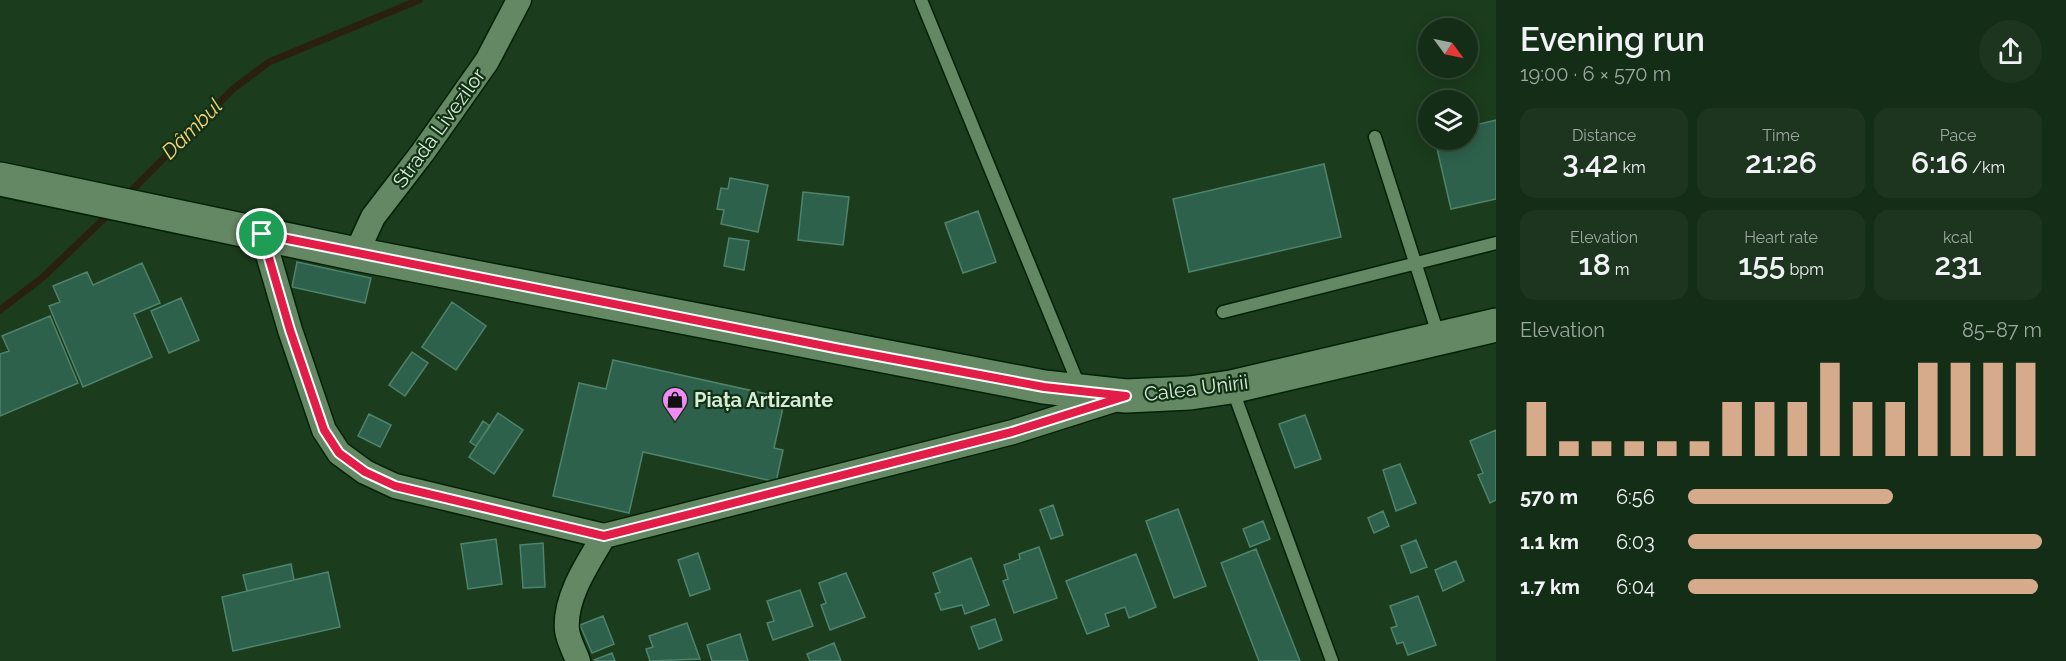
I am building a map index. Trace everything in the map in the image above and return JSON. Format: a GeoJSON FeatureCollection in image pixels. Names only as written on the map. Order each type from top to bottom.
{"type":"FeatureCollection","features":[{"type":"Feature","properties":{"kind":"main road","name":"Calea Unirii"},"geometry":{"type":"LineString","coordinates":[[0,179],[356,254],[835,348],[1082,392],[1126,396],[1231,387],[1496,325]]}},
{"type":"Feature","properties":{"kind":"street","name":"Strada Livezilor"},"geometry":{"type":"LineString","coordinates":[[356,254],[373,217],[488,62],[519,0]]}},
{"type":"Feature","properties":{"kind":"street"},"geometry":{"type":"LineString","coordinates":[[262,234],[290,330],[324,430],[339,453],[365,472],[395,486],[604,536],[1012,432],[1126,396]]}},
{"type":"Feature","properties":{"kind":"street"},"geometry":{"type":"LineString","coordinates":[[578,661],[567,631],[570,604],[604,536]]}},
{"type":"Feature","properties":{"kind":"lane"},"geometry":{"type":"LineString","coordinates":[[921,0],[1082,392]]}},
{"type":"Feature","properties":{"kind":"lane"},"geometry":{"type":"LineString","coordinates":[[1375,137],[1440,338]]}},
{"type":"Feature","properties":{"kind":"lane"},"geometry":{"type":"LineString","coordinates":[[1223,312],[1496,243]]}},
{"type":"Feature","properties":{"kind":"lane"},"geometry":{"type":"LineString","coordinates":[[1231,387],[1332,661]]}},
{"type":"Feature","properties":{"kind":"building"},"geometry":{"type":"Polygon","coordinates":[[[1496,120],[1496,199],[1451,209],[1437,150],[1478,150],[1478,124],[1496,120]]]}},
{"type":"Feature","properties":{"kind":"building"},"geometry":{"type":"Polygon","coordinates":[[[1324,164],[1341,237],[1189,272],[1173,199],[1324,164]]]}},
{"type":"Feature","properties":{"kind":"building"},"geometry":{"type":"Polygon","coordinates":[[[730,178],[768,185],[758,232],[721,224],[724,210],[717,209],[721,188],[728,189],[730,178]]]}},
{"type":"Feature","properties":{"kind":"building"},"geometry":{"type":"Polygon","coordinates":[[[803,192],[849,197],[843,245],[798,240],[803,192]]]}},
{"type":"Feature","properties":{"kind":"building"},"geometry":{"type":"Polygon","coordinates":[[[978,211],[996,262],[963,273],[945,223],[978,211]]]}},
{"type":"Feature","properties":{"kind":"building"},"geometry":{"type":"Polygon","coordinates":[[[729,238],[749,241],[744,270],[724,266],[729,238]]]}},
{"type":"Feature","properties":{"kind":"building"},"geometry":{"type":"Polygon","coordinates":[[[297,262],[371,278],[365,303],[292,287],[297,262]]]}},
{"type":"Feature","properties":{"kind":"building"},"geometry":{"type":"Polygon","coordinates":[[[142,263],[160,303],[134,314],[152,357],[83,387],[49,306],[60,302],[53,286],[87,272],[93,285],[142,263]]]}},
{"type":"Feature","properties":{"kind":"building"},"geometry":{"type":"Polygon","coordinates":[[[181,298],[199,340],[169,353],[151,311],[181,298]]]}},
{"type":"Feature","properties":{"kind":"building"},"geometry":{"type":"Polygon","coordinates":[[[452,302],[486,326],[456,370],[422,347],[452,302]]]}},
{"type":"Feature","properties":{"kind":"building"},"geometry":{"type":"Polygon","coordinates":[[[50,316],[78,383],[0,416],[0,354],[9,351],[2,336],[50,316]]]}},
{"type":"Feature","properties":{"kind":"building"},"geometry":{"type":"Polygon","coordinates":[[[412,352],[428,363],[405,396],[389,385],[412,352]]]}},
{"type":"Feature","properties":{"kind":"building","name":"Piața Artizante"},"geometry":{"type":"Polygon","coordinates":[[[613,360],[785,398],[774,448],[783,450],[776,482],[643,452],[629,513],[553,496],[579,383],[606,389],[613,360]]]}},
{"type":"Feature","properties":{"kind":"building"},"geometry":{"type":"Polygon","coordinates":[[[498,413],[523,430],[494,474],[469,457],[498,413]]]}},
{"type":"Feature","properties":{"kind":"building"},"geometry":{"type":"Polygon","coordinates":[[[369,414],[391,425],[380,447],[358,436],[369,414]]]}},
{"type":"Feature","properties":{"kind":"building"},"geometry":{"type":"Polygon","coordinates":[[[1305,415],[1321,459],[1295,468],[1279,424],[1305,415]]]}},
{"type":"Feature","properties":{"kind":"building"},"geometry":{"type":"Polygon","coordinates":[[[483,421],[490,426],[476,446],[470,442],[483,421]]]}},
{"type":"Feature","properties":{"kind":"building"},"geometry":{"type":"Polygon","coordinates":[[[1496,430],[1496,500],[1490,503],[1478,475],[1483,473],[1470,441],[1496,430]]]}},
{"type":"Feature","properties":{"kind":"building"},"geometry":{"type":"Polygon","coordinates":[[[1400,464],[1416,503],[1396,511],[1383,470],[1400,464]]]}},
{"type":"Feature","properties":{"kind":"building"},"geometry":{"type":"Polygon","coordinates":[[[1053,505],[1063,535],[1051,539],[1040,510],[1053,505]]]}},
{"type":"Feature","properties":{"kind":"building"},"geometry":{"type":"Polygon","coordinates":[[[1178,509],[1206,586],[1174,598],[1146,521],[1178,509]]]}},
{"type":"Feature","properties":{"kind":"building"},"geometry":{"type":"Polygon","coordinates":[[[1383,511],[1389,526],[1374,533],[1368,518],[1383,511]]]}},
{"type":"Feature","properties":{"kind":"building"},"geometry":{"type":"Polygon","coordinates":[[[1263,521],[1270,539],[1250,547],[1243,529],[1263,521]]]}},
{"type":"Feature","properties":{"kind":"building"},"geometry":{"type":"Polygon","coordinates":[[[496,539],[502,584],[468,589],[461,544],[496,539]]]}},
{"type":"Feature","properties":{"kind":"building"},"geometry":{"type":"Polygon","coordinates":[[[1416,540],[1427,567],[1411,573],[1401,546],[1416,540]]]}},
{"type":"Feature","properties":{"kind":"building"},"geometry":{"type":"Polygon","coordinates":[[[543,543],[545,587],[523,588],[520,545],[543,543]]]}},
{"type":"Feature","properties":{"kind":"building"},"geometry":{"type":"Polygon","coordinates":[[[1039,547],[1057,598],[1014,613],[1003,581],[1008,579],[1004,565],[1020,559],[1019,554],[1039,547]]]}},
{"type":"Feature","properties":{"kind":"building"},"geometry":{"type":"Polygon","coordinates":[[[1256,549],[1300,661],[1259,661],[1221,563],[1256,549]]]}},
{"type":"Feature","properties":{"kind":"building"},"geometry":{"type":"Polygon","coordinates":[[[698,553],[710,589],[690,596],[678,560],[698,553]]]}},
{"type":"Feature","properties":{"kind":"building"},"geometry":{"type":"Polygon","coordinates":[[[1136,554],[1156,607],[1129,618],[1125,607],[1105,614],[1109,626],[1087,634],[1066,581],[1136,554]]]}},
{"type":"Feature","properties":{"kind":"building"},"geometry":{"type":"Polygon","coordinates":[[[971,558],[989,605],[965,614],[962,605],[941,610],[935,594],[940,592],[933,573],[971,558]]]}},
{"type":"Feature","properties":{"kind":"building"},"geometry":{"type":"Polygon","coordinates":[[[1456,561],[1464,581],[1443,591],[1435,570],[1456,561]]]}},
{"type":"Feature","properties":{"kind":"building"},"geometry":{"type":"Polygon","coordinates":[[[291,564],[294,580],[247,591],[243,575],[291,564]]]}},
{"type":"Feature","properties":{"kind":"building"},"geometry":{"type":"Polygon","coordinates":[[[328,572],[340,627],[233,651],[222,597],[328,572]]]}},
{"type":"Feature","properties":{"kind":"building"},"geometry":{"type":"Polygon","coordinates":[[[846,573],[865,617],[830,630],[821,605],[826,603],[819,583],[846,573]]]}},
{"type":"Feature","properties":{"kind":"building"},"geometry":{"type":"Polygon","coordinates":[[[800,590],[813,626],[773,640],[767,623],[774,621],[767,601],[800,590]]]}},
{"type":"Feature","properties":{"kind":"building"},"geometry":{"type":"Polygon","coordinates":[[[1418,596],[1436,645],[1408,655],[1403,642],[1397,644],[1391,628],[1397,626],[1390,606],[1418,596]]]}},
{"type":"Feature","properties":{"kind":"building"},"geometry":{"type":"Polygon","coordinates":[[[603,616],[614,644],[592,653],[580,625],[603,616]]]}},
{"type":"Feature","properties":{"kind":"building"},"geometry":{"type":"Polygon","coordinates":[[[995,619],[1002,640],[979,649],[971,627],[995,619]]]}},
{"type":"Feature","properties":{"kind":"building"},"geometry":{"type":"Polygon","coordinates":[[[687,623],[700,659],[650,661],[646,649],[653,647],[649,636],[687,623]]]}},
{"type":"Feature","properties":{"kind":"building"},"geometry":{"type":"Polygon","coordinates":[[[740,634],[748,661],[712,661],[707,645],[740,634]]]}},
{"type":"Feature","properties":{"kind":"building"},"geometry":{"type":"Polygon","coordinates":[[[834,643],[841,661],[810,661],[807,654],[834,643]]]}},
{"type":"Feature","properties":{"kind":"building"},"geometry":{"type":"Polygon","coordinates":[[[612,653],[615,661],[594,661],[594,660],[612,653]]]}},
{"type":"Feature","properties":{"kind":"waterway","name":"Dâmbul"},"geometry":{"type":"LineString","coordinates":[[127,195],[233,89],[269,62],[419,0]]}},
{"type":"Feature","properties":{"kind":"waterway","name":"Dâmbul"},"geometry":{"type":"LineString","coordinates":[[0,310],[42,278],[111,212]]}},
{"type":"Feature","properties":{"kind":"place","name":"Piața Artizante"},"geometry":{"type":"Point","coordinates":[675,423]}},
{"type":"Feature","properties":{"kind":"route"},"geometry":{"type":"LineString","coordinates":[[262,234],[835,348],[1044,387],[1126,396],[1012,432],[604,536],[395,486],[365,472],[339,453],[324,430],[290,330],[262,234]]}}]}
